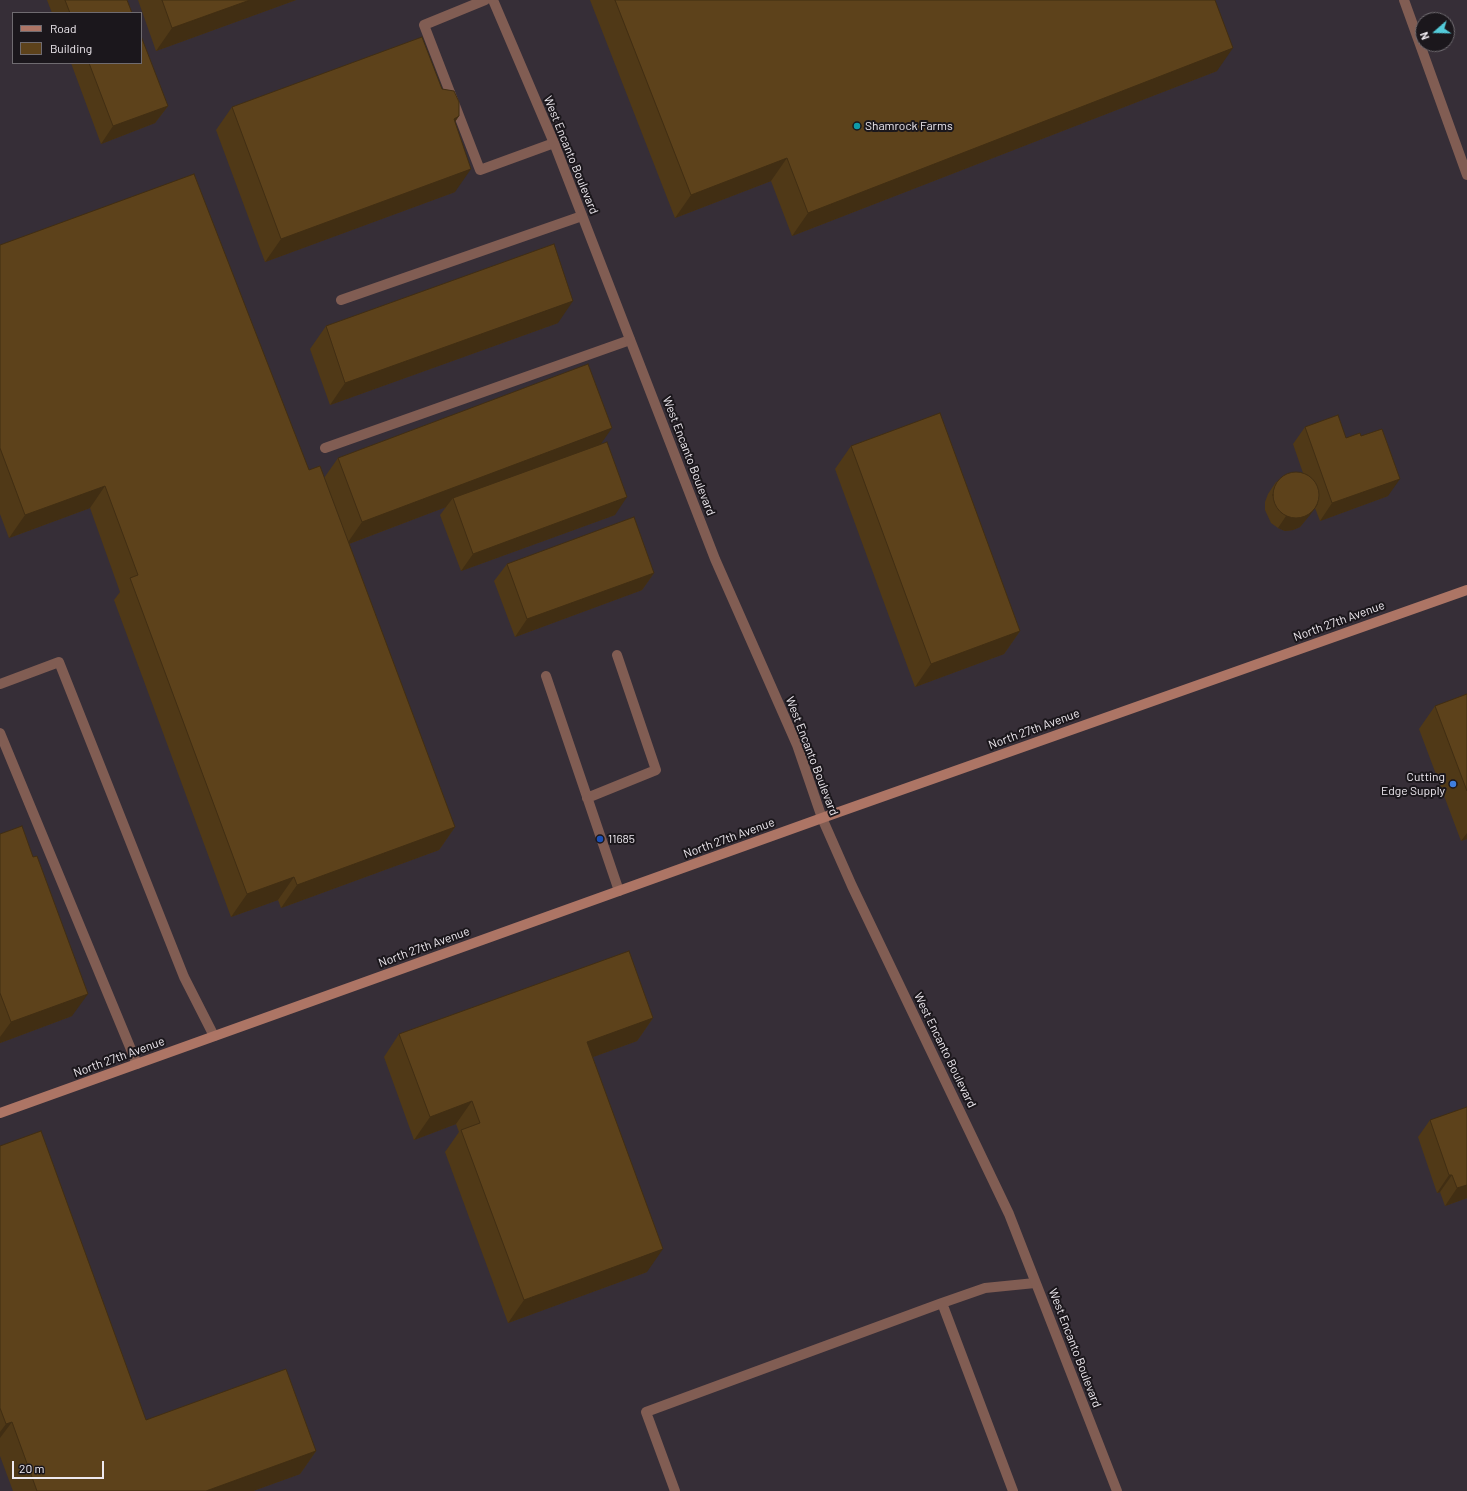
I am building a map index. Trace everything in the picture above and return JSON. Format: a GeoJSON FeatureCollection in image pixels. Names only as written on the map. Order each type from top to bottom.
{"type":"FeatureCollection","features":[{"type":"Feature","properties":{"kind":"main road","name":"North 27th Avenue"},"geometry":{"type":"LineString","coordinates":[[0,1113],[822,818],[1467,590]]}},
{"type":"Feature","properties":{"kind":"street"},"geometry":{"type":"LineString","coordinates":[[485,0],[424,25],[480,170],[554,143]]}},
{"type":"Feature","properties":{"kind":"street","name":"West Encanto Boulevard"},"geometry":{"type":"LineString","coordinates":[[494,0],[554,143],[715,559],[797,745],[822,818],[852,886],[1009,1214],[1117,1491]]}},
{"type":"Feature","properties":{"kind":"street"},"geometry":{"type":"LineString","coordinates":[[1404,0],[1467,175]]}},
{"type":"Feature","properties":{"kind":"street"},"geometry":{"type":"LineString","coordinates":[[341,300],[582,216]]}},
{"type":"Feature","properties":{"kind":"street"},"geometry":{"type":"LineString","coordinates":[[325,448],[630,340]]}},
{"type":"Feature","properties":{"kind":"street"},"geometry":{"type":"LineString","coordinates":[[587,798],[656,770],[617,655]]}},
{"type":"Feature","properties":{"kind":"street"},"geometry":{"type":"LineString","coordinates":[[1,682],[59,662],[184,977],[214,1036]]}},
{"type":"Feature","properties":{"kind":"street"},"geometry":{"type":"LineString","coordinates":[[546,676],[619,891]]}},
{"type":"Feature","properties":{"kind":"street"},"geometry":{"type":"LineString","coordinates":[[0,733],[137,1064]]}},
{"type":"Feature","properties":{"kind":"street"},"geometry":{"type":"LineString","coordinates":[[675,1491],[646,1412],[986,1288],[1035,1282]]}},
{"type":"Feature","properties":{"kind":"street"},"geometry":{"type":"LineString","coordinates":[[942,1303],[1013,1491]]}},
{"type":"Feature","properties":{"kind":"building"},"geometry":{"type":"Polygon","coordinates":[[[65,0],[127,0],[132,12],[70,12],[65,0]]]}},
{"type":"Feature","properties":{"kind":"building"},"geometry":{"type":"Polygon","coordinates":[[[162,0],[250,0],[172,28],[162,0]]]}},
{"type":"Feature","properties":{"kind":"building","name":"Shamrock Farms"},"geometry":{"type":"Polygon","coordinates":[[[615,0],[1215,0],[1233,48],[808,213],[787,158],[691,195],[615,0]]]}},
{"type":"Feature","properties":{"kind":"building"},"geometry":{"type":"Polygon","coordinates":[[[422,37],[442,89],[454,91],[459,102],[459,116],[454,119],[471,169],[281,239],[232,107],[422,37]]]}},
{"type":"Feature","properties":{"kind":"building"},"geometry":{"type":"Polygon","coordinates":[[[142,39],[168,106],[113,126],[89,64],[142,64],[142,39]]]}},
{"type":"Feature","properties":{"kind":"building"},"geometry":{"type":"Polygon","coordinates":[[[194,174],[309,470],[320,466],[455,827],[297,885],[294,877],[247,894],[130,578],[138,575],[105,486],[25,515],[0,448],[0,245],[194,174]]]}},
{"type":"Feature","properties":{"kind":"building"},"geometry":{"type":"Polygon","coordinates":[[[554,244],[573,301],[345,383],[326,326],[554,244]]]}},
{"type":"Feature","properties":{"kind":"building"},"geometry":{"type":"Polygon","coordinates":[[[588,364],[612,428],[362,522],[338,458],[588,364]]]}},
{"type":"Feature","properties":{"kind":"building"},"geometry":{"type":"Polygon","coordinates":[[[940,413],[1020,631],[931,664],[851,446],[940,413]]]}},
{"type":"Feature","properties":{"kind":"building"},"geometry":{"type":"Polygon","coordinates":[[[1338,415],[1346,438],[1360,433],[1361,436],[1382,429],[1400,479],[1332,503],[1305,427],[1338,415]]]}},
{"type":"Feature","properties":{"kind":"building"},"geometry":{"type":"Polygon","coordinates":[[[607,442],[627,497],[473,554],[453,498],[607,442]]]}},
{"type":"Feature","properties":{"kind":"building"},"geometry":{"type":"Polygon","coordinates":[[[1291,472],[1301,472],[1309,476],[1315,482],[1319,490],[1319,500],[1315,508],[1309,514],[1301,518],[1291,518],[1283,514],[1277,508],[1273,500],[1273,490],[1277,482],[1283,476],[1291,472]]]}},
{"type":"Feature","properties":{"kind":"building"},"geometry":{"type":"Polygon","coordinates":[[[634,517],[654,573],[527,619],[507,564],[634,517]]]}},
{"type":"Feature","properties":{"kind":"building"},"geometry":{"type":"Polygon","coordinates":[[[1467,694],[1467,791],[1435,706],[1467,694]]]}},
{"type":"Feature","properties":{"kind":"building"},"geometry":{"type":"Polygon","coordinates":[[[22,826],[33,857],[37,856],[88,994],[11,1022],[0,993],[0,834],[22,826]]]}},
{"type":"Feature","properties":{"kind":"building"},"geometry":{"type":"Polygon","coordinates":[[[629,951],[653,1018],[587,1042],[663,1249],[524,1300],[461,1130],[480,1123],[472,1101],[430,1117],[399,1034],[629,951]]]}},
{"type":"Feature","properties":{"kind":"building"},"geometry":{"type":"Polygon","coordinates":[[[1467,1107],[1467,1185],[1457,1188],[1452,1175],[1449,1175],[1430,1120],[1467,1107]]]}},
{"type":"Feature","properties":{"kind":"building"},"geometry":{"type":"Polygon","coordinates":[[[41,1131],[146,1420],[286,1369],[316,1451],[206,1491],[37,1491],[12,1422],[6,1424],[0,1408],[0,1146],[41,1131]]]}},
{"type":"Feature","properties":{"kind":"place","name":"Shamrock Farms"},"geometry":{"type":"Point","coordinates":[857,126]}},
{"type":"Feature","properties":{"kind":"place","name":"Cutting Edge Supply"},"geometry":{"type":"Point","coordinates":[1453,784]}},
{"type":"Feature","properties":{"kind":"place","name":"11685"},"geometry":{"type":"Point","coordinates":[600,839]}}]}
